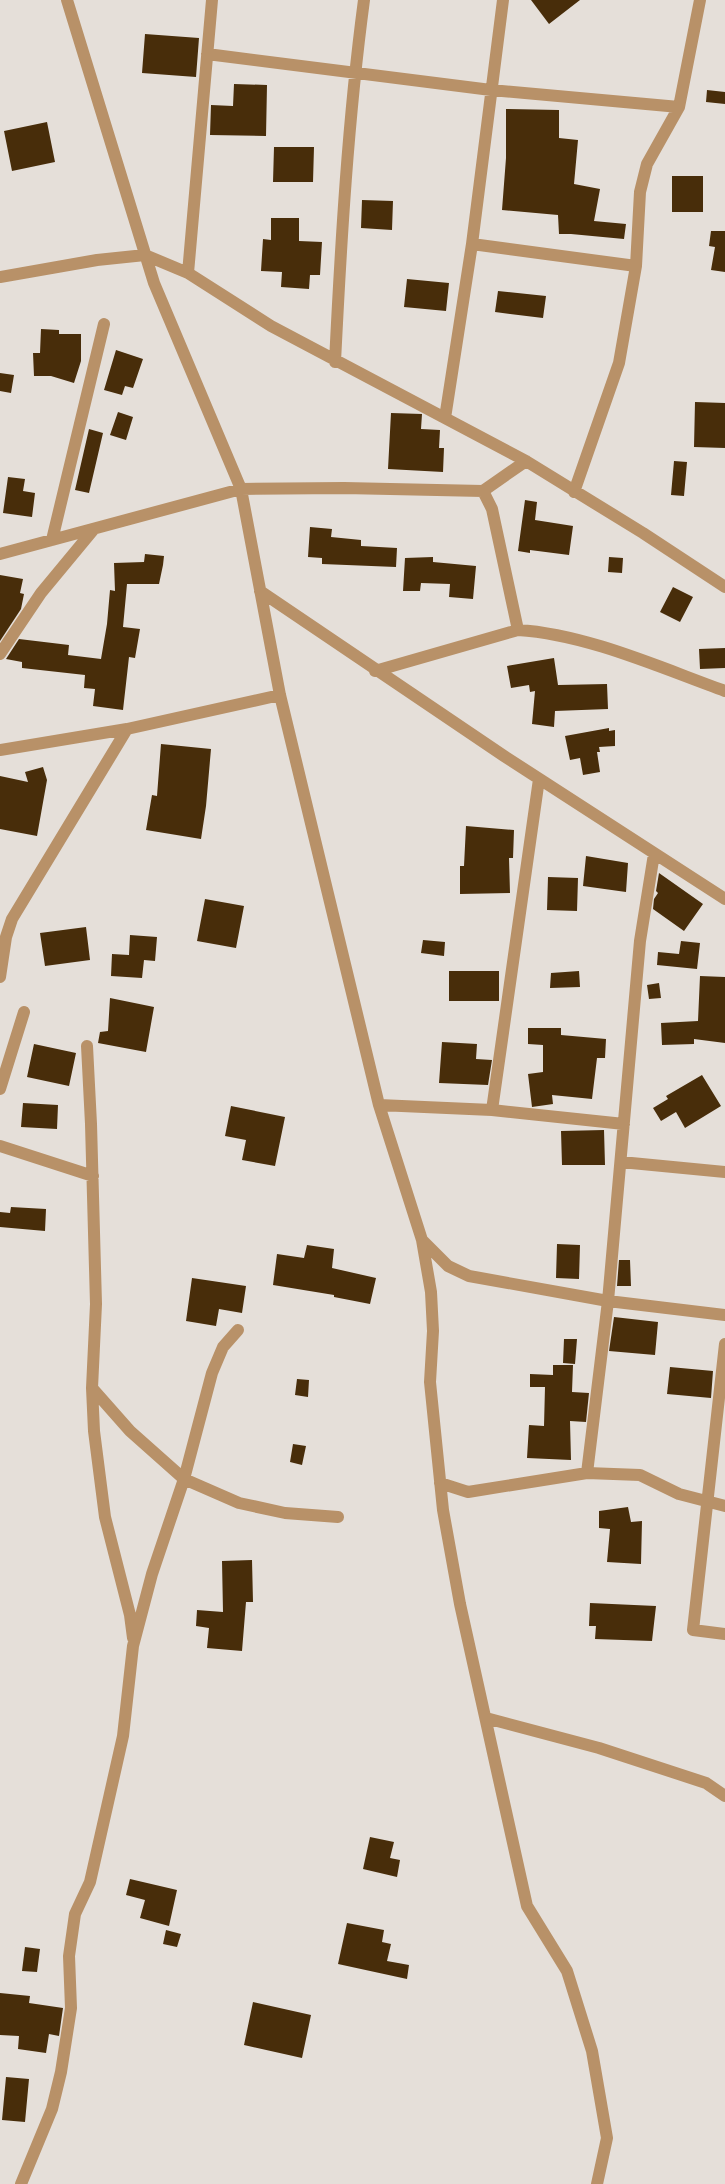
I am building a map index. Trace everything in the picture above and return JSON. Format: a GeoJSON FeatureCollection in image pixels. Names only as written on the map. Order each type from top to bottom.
{"type":"FeatureCollection","features":[{"type":"Feature","properties":{"kind":"street"},"geometry":{"type":"LineString","coordinates":[[67,0],[154,283],[241,489],[280,695],[379,1105],[422,1240],[431,1292],[433,1331],[430,1382],[440,1483],[443,1510],[460,1604],[527,1906],[568,1971],[592,2051],[607,2138],[597,2184]]}},
{"type":"Feature","properties":{"kind":"street"},"geometry":{"type":"LineString","coordinates":[[188,273],[212,0]]}},
{"type":"Feature","properties":{"kind":"street"},"geometry":{"type":"LineString","coordinates":[[335,362],[343,210],[354,73],[364,0]]}},
{"type":"Feature","properties":{"kind":"street"},"geometry":{"type":"LineString","coordinates":[[445,418],[472,244],[503,0]]}},
{"type":"Feature","properties":{"kind":"street"},"geometry":{"type":"LineString","coordinates":[[574,492],[619,363],[636,266],[640,192],[647,164],[679,107],[700,0]]}},
{"type":"Feature","properties":{"kind":"street"},"geometry":{"type":"LineString","coordinates":[[207,54],[491,90],[679,107]]}},
{"type":"Feature","properties":{"kind":"street"},"geometry":{"type":"LineString","coordinates":[[472,244],[636,266]]}},
{"type":"Feature","properties":{"kind":"street"},"geometry":{"type":"LineString","coordinates":[[0,277],[97,260],[145,255],[188,273],[271,326],[335,362],[526,461],[574,492],[643,533],[725,587]]}},
{"type":"Feature","properties":{"kind":"street"},"geometry":{"type":"LineString","coordinates":[[52,540],[104,324]]}},
{"type":"Feature","properties":{"kind":"street"},"geometry":{"type":"LineString","coordinates":[[0,554],[241,489],[344,488],[483,491],[526,461]]}},
{"type":"Feature","properties":{"kind":"street"},"geometry":{"type":"LineString","coordinates":[[483,491],[492,509],[518,630]]}},
{"type":"Feature","properties":{"kind":"street"},"geometry":{"type":"LineString","coordinates":[[0,654],[41,593],[94,529]]}},
{"type":"Feature","properties":{"kind":"street"},"geometry":{"type":"LineString","coordinates":[[260,591],[375,671],[725,899]]}},
{"type":"Feature","properties":{"kind":"street"},"geometry":{"type":"LineString","coordinates":[[375,671],[518,630],[535,631],[625,654],[725,691]]}},
{"type":"Feature","properties":{"kind":"street"},"geometry":{"type":"LineString","coordinates":[[0,750],[126,728],[280,695]]}},
{"type":"Feature","properties":{"kind":"street"},"geometry":{"type":"LineString","coordinates":[[0,977],[6,937],[12,919],[126,728]]}},
{"type":"Feature","properties":{"kind":"street"},"geometry":{"type":"LineString","coordinates":[[492,1110],[539,779]]}},
{"type":"Feature","properties":{"kind":"street"},"geometry":{"type":"LineString","coordinates":[[588,1473],[608,1301],[640,941],[654,854]]}},
{"type":"Feature","properties":{"kind":"street"},"geometry":{"type":"LineString","coordinates":[[0,1089],[24,1012]]}},
{"type":"Feature","properties":{"kind":"street"},"geometry":{"type":"LineString","coordinates":[[87,1046],[93,1176],[96,1304],[92,1388],[94,1432],[105,1518],[130,1615],[133,1646]]}},
{"type":"Feature","properties":{"kind":"street"},"geometry":{"type":"LineString","coordinates":[[379,1105],[492,1110],[624,1124]]}},
{"type":"Feature","properties":{"kind":"street"},"geometry":{"type":"LineString","coordinates":[[0,1146],[93,1176]]}},
{"type":"Feature","properties":{"kind":"street"},"geometry":{"type":"LineString","coordinates":[[621,1162],[725,1172]]}},
{"type":"Feature","properties":{"kind":"street"},"geometry":{"type":"LineString","coordinates":[[422,1240],[448,1266],[469,1276],[608,1301],[725,1315]]}},
{"type":"Feature","properties":{"kind":"street"},"geometry":{"type":"LineString","coordinates":[[21,2184],[52,2109],[62,2072],[71,2008],[69,1956],[75,1914],[90,1882],[123,1736],[133,1646],[152,1574],[184,1479],[212,1373],[223,1347],[238,1330]]}},
{"type":"Feature","properties":{"kind":"street"},"geometry":{"type":"LineString","coordinates":[[725,1344],[693,1630],[725,1634]]}},
{"type":"Feature","properties":{"kind":"street"},"geometry":{"type":"LineString","coordinates":[[92,1388],[130,1431],[184,1479],[239,1503],[285,1513],[338,1517]]}},
{"type":"Feature","properties":{"kind":"street"},"geometry":{"type":"LineString","coordinates":[[440,1483],[468,1492],[588,1473],[640,1475],[679,1494],[725,1506]]}},
{"type":"Feature","properties":{"kind":"street"},"geometry":{"type":"LineString","coordinates":[[486,1718],[599,1748],[706,1783],[725,1796]]}},
{"type":"Feature","properties":{"kind":"building"},"geometry":{"type":"Polygon","coordinates":[[[531,0],[580,0],[549,24],[531,0]]]}},
{"type":"Feature","properties":{"kind":"building"},"geometry":{"type":"Polygon","coordinates":[[[145,34],[199,38],[196,77],[142,73],[145,34]]]}},
{"type":"Feature","properties":{"kind":"building"},"geometry":{"type":"Polygon","coordinates":[[[234,84],[267,85],[266,136],[210,135],[211,105],[233,106],[234,84]]]}},
{"type":"Feature","properties":{"kind":"building"},"geometry":{"type":"Polygon","coordinates":[[[707,90],[725,92],[725,104],[706,102],[707,90]]]}},
{"type":"Feature","properties":{"kind":"building"},"geometry":{"type":"Polygon","coordinates":[[[506,109],[559,110],[559,138],[578,140],[574,184],[600,189],[594,221],[626,224],[624,239],[559,234],[558,215],[502,210],[506,158],[506,109]]]}},
{"type":"Feature","properties":{"kind":"building"},"geometry":{"type":"Polygon","coordinates":[[[47,122],[55,162],[12,171],[4,131],[47,122]]]}},
{"type":"Feature","properties":{"kind":"building"},"geometry":{"type":"Polygon","coordinates":[[[274,147],[314,147],[313,182],[273,182],[274,147]]]}},
{"type":"Feature","properties":{"kind":"building"},"geometry":{"type":"Polygon","coordinates":[[[672,176],[703,176],[703,212],[672,212],[672,176]]]}},
{"type":"Feature","properties":{"kind":"building"},"geometry":{"type":"Polygon","coordinates":[[[362,200],[393,201],[392,230],[361,228],[362,200]]]}},
{"type":"Feature","properties":{"kind":"building"},"geometry":{"type":"Polygon","coordinates":[[[271,218],[299,218],[299,241],[322,242],[320,275],[310,275],[309,289],[281,287],[282,272],[261,271],[263,239],[271,240],[271,218]]]}},
{"type":"Feature","properties":{"kind":"building"},"geometry":{"type":"Polygon","coordinates":[[[711,231],[725,231],[725,272],[711,270],[715,247],[709,246],[711,231]]]}},
{"type":"Feature","properties":{"kind":"building"},"geometry":{"type":"Polygon","coordinates":[[[407,279],[449,283],[446,311],[404,307],[407,279]]]}},
{"type":"Feature","properties":{"kind":"building"},"geometry":{"type":"Polygon","coordinates":[[[498,291],[546,296],[543,318],[495,312],[498,291]]]}},
{"type":"Feature","properties":{"kind":"building"},"geometry":{"type":"Polygon","coordinates":[[[41,329],[59,330],[59,334],[81,334],[81,361],[74,383],[51,376],[34,376],[33,353],[40,353],[41,329]]]}},
{"type":"Feature","properties":{"kind":"building"},"geometry":{"type":"Polygon","coordinates":[[[116,350],[143,359],[133,388],[125,386],[122,395],[104,390],[116,350]]]}},
{"type":"Feature","properties":{"kind":"building"},"geometry":{"type":"Polygon","coordinates":[[[0,373],[14,375],[11,393],[0,391],[0,373]]]}},
{"type":"Feature","properties":{"kind":"building"},"geometry":{"type":"Polygon","coordinates":[[[695,402],[725,403],[725,448],[694,447],[695,402]]]}},
{"type":"Feature","properties":{"kind":"building"},"geometry":{"type":"Polygon","coordinates":[[[118,412],[133,417],[126,440],[110,435],[118,412]]]}},
{"type":"Feature","properties":{"kind":"building"},"geometry":{"type":"Polygon","coordinates":[[[391,413],[422,414],[421,429],[440,430],[439,448],[444,448],[443,472],[388,469],[391,413]]]}},
{"type":"Feature","properties":{"kind":"building"},"geometry":{"type":"Polygon","coordinates":[[[89,429],[103,433],[89,493],[75,490],[89,429]]]}},
{"type":"Feature","properties":{"kind":"building"},"geometry":{"type":"Polygon","coordinates":[[[674,461],[687,462],[684,496],[671,495],[674,461]]]}},
{"type":"Feature","properties":{"kind":"building"},"geometry":{"type":"Polygon","coordinates":[[[8,477],[25,479],[23,491],[35,493],[32,517],[3,513],[8,477]]]}},
{"type":"Feature","properties":{"kind":"building"},"geometry":{"type":"Polygon","coordinates":[[[525,500],[537,502],[535,520],[573,526],[569,555],[530,550],[530,553],[518,551],[525,500]]]}},
{"type":"Feature","properties":{"kind":"building"},"geometry":{"type":"Polygon","coordinates":[[[310,527],[332,529],[331,537],[361,540],[361,546],[397,548],[396,567],[322,564],[322,558],[308,557],[310,527]]]}},
{"type":"Feature","properties":{"kind":"building"},"geometry":{"type":"Polygon","coordinates":[[[145,554],[164,556],[163,565],[159,584],[127,584],[123,627],[140,629],[135,658],[129,657],[123,710],[93,706],[95,689],[84,688],[85,675],[22,668],[22,662],[6,659],[19,639],[69,645],[68,655],[101,659],[107,624],[110,590],[115,591],[114,563],[144,562],[145,554]]]}},
{"type":"Feature","properties":{"kind":"building"},"geometry":{"type":"Polygon","coordinates":[[[433,557],[433,562],[476,566],[473,599],[449,597],[450,584],[421,583],[420,591],[403,591],[405,558],[433,557]]]}},
{"type":"Feature","properties":{"kind":"building"},"geometry":{"type":"Polygon","coordinates":[[[609,557],[623,558],[622,573],[608,572],[609,557]]]}},
{"type":"Feature","properties":{"kind":"building"},"geometry":{"type":"Polygon","coordinates":[[[0,575],[23,579],[20,593],[24,594],[21,609],[0,641],[0,575]]]}},
{"type":"Feature","properties":{"kind":"building"},"geometry":{"type":"Polygon","coordinates":[[[673,587],[693,597],[680,622],[660,612],[673,587]]]}},
{"type":"Feature","properties":{"kind":"building"},"geometry":{"type":"Polygon","coordinates":[[[725,648],[725,668],[700,669],[699,649],[725,648]]]}},
{"type":"Feature","properties":{"kind":"building"},"geometry":{"type":"Polygon","coordinates":[[[554,658],[558,685],[607,684],[608,709],[555,711],[554,727],[532,724],[535,691],[530,692],[529,685],[511,688],[507,666],[554,658]]]}},
{"type":"Feature","properties":{"kind":"building"},"geometry":{"type":"Polygon","coordinates":[[[609,728],[609,731],[615,730],[615,746],[599,747],[600,752],[597,752],[600,772],[583,775],[580,758],[570,760],[565,736],[609,728]]]}},
{"type":"Feature","properties":{"kind":"building"},"geometry":{"type":"Polygon","coordinates":[[[161,744],[211,749],[206,806],[201,839],[146,830],[152,795],[157,796],[161,744]]]}},
{"type":"Feature","properties":{"kind":"building"},"geometry":{"type":"Polygon","coordinates":[[[43,767],[47,780],[37,836],[0,829],[0,776],[28,782],[25,772],[43,767]]]}},
{"type":"Feature","properties":{"kind":"building"},"geometry":{"type":"Polygon","coordinates":[[[466,826],[514,830],[513,858],[509,858],[510,893],[460,894],[460,866],[464,866],[466,826]]]}},
{"type":"Feature","properties":{"kind":"building"},"geometry":{"type":"Polygon","coordinates":[[[586,856],[628,863],[626,892],[583,886],[586,856]]]}},
{"type":"Feature","properties":{"kind":"building"},"geometry":{"type":"Polygon","coordinates":[[[659,873],[703,904],[684,931],[653,909],[654,899],[658,893],[656,891],[659,873]]]}},
{"type":"Feature","properties":{"kind":"building"},"geometry":{"type":"Polygon","coordinates":[[[548,877],[578,878],[577,911],[547,910],[548,877]]]}},
{"type":"Feature","properties":{"kind":"building"},"geometry":{"type":"Polygon","coordinates":[[[205,899],[244,906],[236,948],[197,941],[205,899]]]}},
{"type":"Feature","properties":{"kind":"building"},"geometry":{"type":"Polygon","coordinates":[[[86,927],[90,960],[45,966],[40,933],[86,927]]]}},
{"type":"Feature","properties":{"kind":"building"},"geometry":{"type":"Polygon","coordinates":[[[130,935],[157,937],[155,961],[144,960],[142,978],[111,976],[112,954],[129,955],[130,935]]]}},
{"type":"Feature","properties":{"kind":"building"},"geometry":{"type":"Polygon","coordinates":[[[423,940],[445,942],[444,956],[421,953],[423,940]]]}},
{"type":"Feature","properties":{"kind":"building"},"geometry":{"type":"Polygon","coordinates":[[[681,941],[700,943],[697,969],[657,965],[658,952],[679,954],[681,941]]]}},
{"type":"Feature","properties":{"kind":"building"},"geometry":{"type":"Polygon","coordinates":[[[449,971],[499,971],[499,1001],[449,1001],[449,971]]]}},
{"type":"Feature","properties":{"kind":"building"},"geometry":{"type":"Polygon","coordinates":[[[579,971],[580,987],[550,988],[551,973],[579,971]]]}},
{"type":"Feature","properties":{"kind":"building"},"geometry":{"type":"Polygon","coordinates":[[[700,976],[725,977],[725,1043],[694,1039],[694,1044],[662,1045],[661,1023],[698,1021],[700,976]]]}},
{"type":"Feature","properties":{"kind":"building"},"geometry":{"type":"Polygon","coordinates":[[[659,983],[661,998],[649,999],[647,985],[659,983]]]}},
{"type":"Feature","properties":{"kind":"building"},"geometry":{"type":"Polygon","coordinates":[[[110,998],[154,1007],[146,1052],[98,1043],[100,1032],[108,1031],[110,998]]]}},
{"type":"Feature","properties":{"kind":"building"},"geometry":{"type":"Polygon","coordinates":[[[528,1028],[561,1028],[561,1035],[606,1039],[605,1058],[597,1058],[592,1099],[552,1095],[553,1104],[532,1107],[528,1074],[543,1072],[543,1045],[528,1044],[528,1028]]]}},
{"type":"Feature","properties":{"kind":"building"},"geometry":{"type":"Polygon","coordinates":[[[442,1042],[477,1044],[476,1059],[492,1060],[488,1085],[439,1083],[442,1042]]]}},
{"type":"Feature","properties":{"kind":"building"},"geometry":{"type":"Polygon","coordinates":[[[34,1044],[76,1053],[69,1086],[27,1077],[34,1044]]]}},
{"type":"Feature","properties":{"kind":"building"},"geometry":{"type":"Polygon","coordinates":[[[702,1075],[721,1106],[685,1128],[676,1112],[661,1121],[653,1108],[668,1099],[666,1096],[702,1075]]]}},
{"type":"Feature","properties":{"kind":"building"},"geometry":{"type":"Polygon","coordinates":[[[23,1103],[58,1105],[57,1129],[21,1127],[23,1103]]]}},
{"type":"Feature","properties":{"kind":"building"},"geometry":{"type":"Polygon","coordinates":[[[231,1106],[285,1117],[275,1166],[242,1160],[246,1140],[225,1136],[231,1106]]]}},
{"type":"Feature","properties":{"kind":"building"},"geometry":{"type":"Polygon","coordinates":[[[604,1130],[605,1165],[562,1165],[561,1131],[604,1130]]]}},
{"type":"Feature","properties":{"kind":"building"},"geometry":{"type":"Polygon","coordinates":[[[11,1207],[46,1209],[45,1231],[0,1227],[0,1212],[10,1213],[11,1207]]]}},
{"type":"Feature","properties":{"kind":"building"},"geometry":{"type":"Polygon","coordinates":[[[557,1244],[580,1245],[579,1279],[556,1278],[557,1244]]]}},
{"type":"Feature","properties":{"kind":"building"},"geometry":{"type":"Polygon","coordinates":[[[307,1245],[334,1249],[332,1268],[376,1278],[370,1304],[334,1297],[334,1295],[273,1285],[277,1254],[304,1258],[307,1245]]]}},
{"type":"Feature","properties":{"kind":"building"},"geometry":{"type":"Polygon","coordinates":[[[619,1260],[630,1260],[631,1286],[617,1286],[619,1260]]]}},
{"type":"Feature","properties":{"kind":"building"},"geometry":{"type":"Polygon","coordinates":[[[192,1278],[246,1286],[242,1313],[219,1309],[216,1326],[186,1321],[192,1278]]]}},
{"type":"Feature","properties":{"kind":"building"},"geometry":{"type":"Polygon","coordinates":[[[614,1317],[658,1322],[655,1355],[609,1351],[614,1317]]]}},
{"type":"Feature","properties":{"kind":"building"},"geometry":{"type":"Polygon","coordinates":[[[564,1339],[577,1339],[575,1364],[563,1363],[564,1339]]]}},
{"type":"Feature","properties":{"kind":"building"},"geometry":{"type":"Polygon","coordinates":[[[553,1365],[573,1365],[572,1392],[589,1393],[586,1422],[570,1421],[571,1460],[527,1458],[529,1425],[544,1426],[545,1387],[530,1387],[530,1374],[553,1375],[553,1365]]]}},
{"type":"Feature","properties":{"kind":"building"},"geometry":{"type":"Polygon","coordinates":[[[670,1367],[713,1371],[711,1398],[667,1394],[670,1367]]]}},
{"type":"Feature","properties":{"kind":"building"},"geometry":{"type":"Polygon","coordinates":[[[297,1379],[309,1380],[308,1397],[295,1395],[297,1379]]]}},
{"type":"Feature","properties":{"kind":"building"},"geometry":{"type":"Polygon","coordinates":[[[293,1444],[306,1446],[302,1465],[290,1462],[293,1444]]]}},
{"type":"Feature","properties":{"kind":"building"},"geometry":{"type":"Polygon","coordinates":[[[628,1507],[631,1522],[642,1521],[641,1564],[607,1562],[610,1529],[599,1528],[599,1511],[628,1507]]]}},
{"type":"Feature","properties":{"kind":"building"},"geometry":{"type":"Polygon","coordinates":[[[252,1560],[253,1602],[246,1602],[242,1651],[207,1648],[209,1628],[196,1626],[197,1610],[223,1612],[222,1561],[252,1560]]]}},
{"type":"Feature","properties":{"kind":"building"},"geometry":{"type":"Polygon","coordinates":[[[590,1603],[656,1606],[652,1641],[595,1639],[596,1626],[589,1626],[590,1603]]]}},
{"type":"Feature","properties":{"kind":"building"},"geometry":{"type":"Polygon","coordinates":[[[370,1837],[394,1842],[390,1858],[400,1860],[397,1877],[363,1869],[370,1837]]]}},
{"type":"Feature","properties":{"kind":"building"},"geometry":{"type":"Polygon","coordinates":[[[130,1879],[177,1890],[169,1926],[140,1918],[145,1900],[126,1895],[130,1879]]]}},
{"type":"Feature","properties":{"kind":"building"},"geometry":{"type":"Polygon","coordinates":[[[347,1923],[384,1930],[382,1942],[391,1944],[387,1961],[409,1965],[407,1979],[338,1964],[347,1923]]]}},
{"type":"Feature","properties":{"kind":"building"},"geometry":{"type":"Polygon","coordinates":[[[166,1930],[181,1934],[177,1947],[163,1944],[166,1930]]]}},
{"type":"Feature","properties":{"kind":"building"},"geometry":{"type":"Polygon","coordinates":[[[25,1947],[40,1949],[37,1972],[22,1971],[25,1947]]]}},
{"type":"Feature","properties":{"kind":"building"},"geometry":{"type":"Polygon","coordinates":[[[0,1993],[30,1996],[29,2003],[63,2008],[59,2036],[49,2034],[46,2053],[18,2049],[19,2036],[0,2035],[0,1993]]]}},
{"type":"Feature","properties":{"kind":"building"},"geometry":{"type":"Polygon","coordinates":[[[253,2002],[311,2015],[302,2058],[244,2045],[253,2002]]]}},
{"type":"Feature","properties":{"kind":"building"},"geometry":{"type":"Polygon","coordinates":[[[6,2077],[29,2079],[25,2122],[2,2120],[6,2077]]]}}]}
